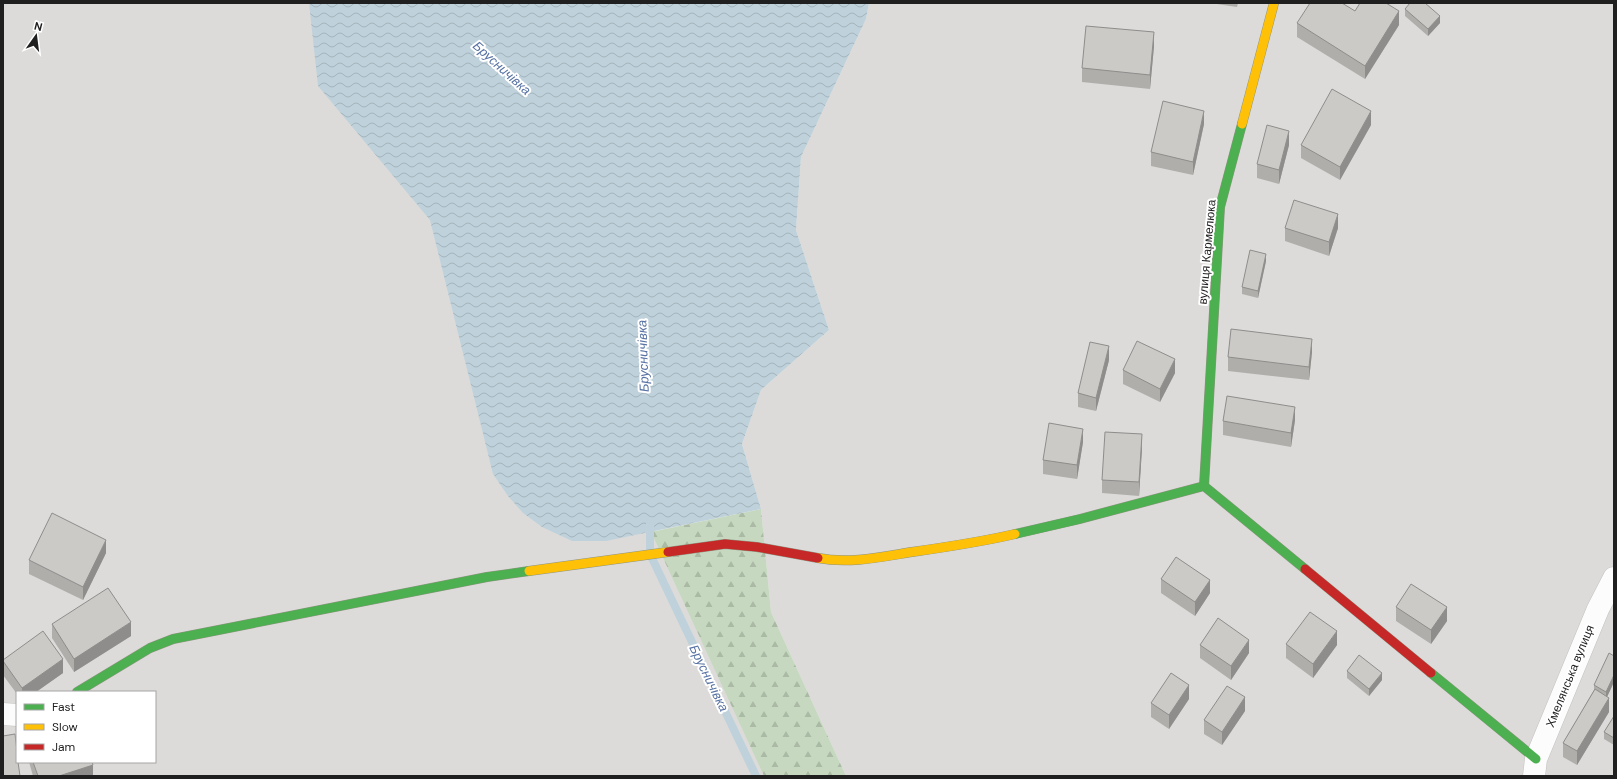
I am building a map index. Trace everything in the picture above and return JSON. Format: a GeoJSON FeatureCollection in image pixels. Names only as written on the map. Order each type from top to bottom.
{"type":"FeatureCollection","features":[{"type":"Feature","properties":{"kind":"street","name":"вулиця Кармелюка"},"geometry":{"type":"LineString","coordinates":[[1204,486],[1220,207],[1274,3]]}},
{"type":"Feature","properties":{"kind":"street"},"geometry":{"type":"LineString","coordinates":[[79,691],[144,651],[172,639],[486,577],[725,544],[757,547],[829,560],[868,560],[983,542],[1080,519],[1204,486],[1535,768]]}},
{"type":"Feature","properties":{"kind":"street","name":"Хмелянська вулиця"},"geometry":{"type":"LineString","coordinates":[[1535,768],[1598,609],[1614,578]]}},
{"type":"Feature","properties":{"kind":"street"},"geometry":{"type":"LineString","coordinates":[[3,714],[16,715]]}},
{"type":"Feature","properties":{"kind":"shaded area"},"geometry":{"type":"Polygon","coordinates":[[[3,3],[568,3],[651,532],[767,776],[3,776],[3,3]]]}},
{"type":"Feature","properties":{"kind":"shaded area"},"geometry":{"type":"Polygon","coordinates":[[[869,3],[1614,3],[1614,776],[846,776],[771,612],[761,509],[742,444],[761,390],[829,330],[796,230],[801,157],[866,19],[869,3]]]}},
{"type":"Feature","properties":{"kind":"green space"},"geometry":{"type":"Polygon","coordinates":[[[761,509],[771,612],[846,776],[764,776],[651,532],[761,509]]]}},
{"type":"Feature","properties":{"kind":"water"},"geometry":{"type":"Polygon","coordinates":[[[309,3],[869,3],[866,19],[801,157],[796,230],[829,330],[761,390],[742,444],[761,509],[606,541],[572,541],[542,527],[523,513],[508,496],[493,474],[430,220],[318,86],[309,3]]]}},
{"type":"Feature","properties":{"kind":"building"},"geometry":{"type":"Polygon","coordinates":[[[1310,3],[1342,3],[1355,11],[1360,3],[1386,3],[1399,11],[1365,66],[1297,23],[1310,3]]]}},
{"type":"Feature","properties":{"kind":"building"},"geometry":{"type":"Polygon","coordinates":[[[1410,3],[1425,3],[1440,16],[1428,29],[1405,9],[1410,3]]]}},
{"type":"Feature","properties":{"kind":"building"},"geometry":{"type":"Polygon","coordinates":[[[1086,26],[1154,32],[1150,75],[1082,68],[1086,26]]]}},
{"type":"Feature","properties":{"kind":"building"},"geometry":{"type":"Polygon","coordinates":[[[1332,89],[1371,111],[1340,167],[1301,145],[1332,89]]]}},
{"type":"Feature","properties":{"kind":"building"},"geometry":{"type":"Polygon","coordinates":[[[1163,101],[1204,111],[1193,162],[1151,152],[1163,101]]]}},
{"type":"Feature","properties":{"kind":"building"},"geometry":{"type":"Polygon","coordinates":[[[1267,125],[1289,131],[1279,170],[1257,164],[1267,125]]]}},
{"type":"Feature","properties":{"kind":"building"},"geometry":{"type":"Polygon","coordinates":[[[1294,200],[1338,214],[1329,242],[1285,228],[1294,200]]]}},
{"type":"Feature","properties":{"kind":"building"},"geometry":{"type":"Polygon","coordinates":[[[1250,250],[1266,254],[1258,291],[1242,287],[1250,250]]]}},
{"type":"Feature","properties":{"kind":"building"},"geometry":{"type":"Polygon","coordinates":[[[1231,329],[1312,339],[1309,367],[1228,357],[1231,329]]]}},
{"type":"Feature","properties":{"kind":"building"},"geometry":{"type":"Polygon","coordinates":[[[1137,341],[1175,359],[1160,389],[1123,370],[1137,341]]]}},
{"type":"Feature","properties":{"kind":"building"},"geometry":{"type":"Polygon","coordinates":[[[1090,342],[1109,346],[1096,398],[1078,393],[1090,342]]]}},
{"type":"Feature","properties":{"kind":"building"},"geometry":{"type":"Polygon","coordinates":[[[1227,396],[1295,407],[1291,433],[1223,421],[1227,396]]]}},
{"type":"Feature","properties":{"kind":"building"},"geometry":{"type":"Polygon","coordinates":[[[1049,423],[1083,429],[1077,465],[1043,460],[1049,423]]]}},
{"type":"Feature","properties":{"kind":"building"},"geometry":{"type":"Polygon","coordinates":[[[1105,432],[1142,434],[1139,482],[1102,480],[1105,432]]]}},
{"type":"Feature","properties":{"kind":"building"},"geometry":{"type":"Polygon","coordinates":[[[52,513],[106,540],[83,587],[29,560],[52,513]]]}},
{"type":"Feature","properties":{"kind":"building"},"geometry":{"type":"Polygon","coordinates":[[[1176,557],[1210,580],[1195,602],[1161,579],[1176,557]]]}},
{"type":"Feature","properties":{"kind":"building"},"geometry":{"type":"Polygon","coordinates":[[[1411,584],[1447,607],[1431,630],[1396,607],[1411,584]]]}},
{"type":"Feature","properties":{"kind":"building"},"geometry":{"type":"Polygon","coordinates":[[[108,588],[131,622],[74,659],[52,624],[108,588]]]}},
{"type":"Feature","properties":{"kind":"building"},"geometry":{"type":"Polygon","coordinates":[[[1310,612],[1337,631],[1313,664],[1286,644],[1310,612]]]}},
{"type":"Feature","properties":{"kind":"building"},"geometry":{"type":"Polygon","coordinates":[[[1218,618],[1249,640],[1231,666],[1200,645],[1218,618]]]}},
{"type":"Feature","properties":{"kind":"building"},"geometry":{"type":"Polygon","coordinates":[[[43,631],[63,659],[22,688],[3,660],[43,631]]]}},
{"type":"Feature","properties":{"kind":"building"},"geometry":{"type":"Polygon","coordinates":[[[1609,653],[1614,656],[1614,675],[1606,692],[1594,685],[1609,653]]]}},
{"type":"Feature","properties":{"kind":"building"},"geometry":{"type":"Polygon","coordinates":[[[1359,655],[1382,673],[1369,689],[1347,671],[1359,655]]]}},
{"type":"Feature","properties":{"kind":"building"},"geometry":{"type":"Polygon","coordinates":[[[1171,673],[1189,685],[1169,715],[1151,703],[1171,673]]]}},
{"type":"Feature","properties":{"kind":"building"},"geometry":{"type":"Polygon","coordinates":[[[1227,686],[1245,697],[1222,732],[1204,720],[1227,686]]]}},
{"type":"Feature","properties":{"kind":"building"},"geometry":{"type":"Polygon","coordinates":[[[1595,689],[1609,698],[1577,751],[1563,743],[1595,689]]]}},
{"type":"Feature","properties":{"kind":"building"},"geometry":{"type":"Polygon","coordinates":[[[1614,716],[1614,738],[1604,732],[1614,716]]]}},
{"type":"Feature","properties":{"kind":"building"},"geometry":{"type":"Polygon","coordinates":[[[15,734],[16,763],[18,763],[20,776],[3,776],[3,736],[15,734]]]}},
{"type":"Feature","properties":{"kind":"building"},"geometry":{"type":"Polygon","coordinates":[[[33,763],[92,763],[93,765],[59,776],[38,776],[33,763]]]}},
{"type":"Feature","properties":{"kind":"waterway","name":"Брусничівка"},"geometry":{"type":"LineString","coordinates":[[650,521],[650,554],[756,776]]}},
{"type":"Feature","properties":{"kind":"traffic: fast"},"geometry":{"type":"LineString","coordinates":[[1204,486],[1220,207],[1242,124]]}},
{"type":"Feature","properties":{"kind":"traffic: fast"},"geometry":{"type":"LineString","coordinates":[[1015,534],[1080,519],[1204,486],[1305,569]]}},
{"type":"Feature","properties":{"kind":"traffic: fast"},"geometry":{"type":"LineString","coordinates":[[79,691],[150,648],[173,639],[487,577],[529,571]]}},
{"type":"Feature","properties":{"kind":"traffic: fast"},"geometry":{"type":"LineString","coordinates":[[1431,673],[1536,759]]}},
{"type":"Feature","properties":{"kind":"traffic: slow"},"geometry":{"type":"LineString","coordinates":[[1242,124],[1274,3]]}},
{"type":"Feature","properties":{"kind":"traffic: slow"},"geometry":{"type":"LineString","coordinates":[[818,558],[830,560],[865,559],[964,544],[1015,534]]}},
{"type":"Feature","properties":{"kind":"traffic: slow"},"geometry":{"type":"LineString","coordinates":[[529,571],[668,552]]}},
{"type":"Feature","properties":{"kind":"traffic: jam"},"geometry":{"type":"LineString","coordinates":[[668,552],[725,544],[757,547],[818,558]]}},
{"type":"Feature","properties":{"kind":"traffic: jam"},"geometry":{"type":"LineString","coordinates":[[1305,569],[1431,673]]}}]}
